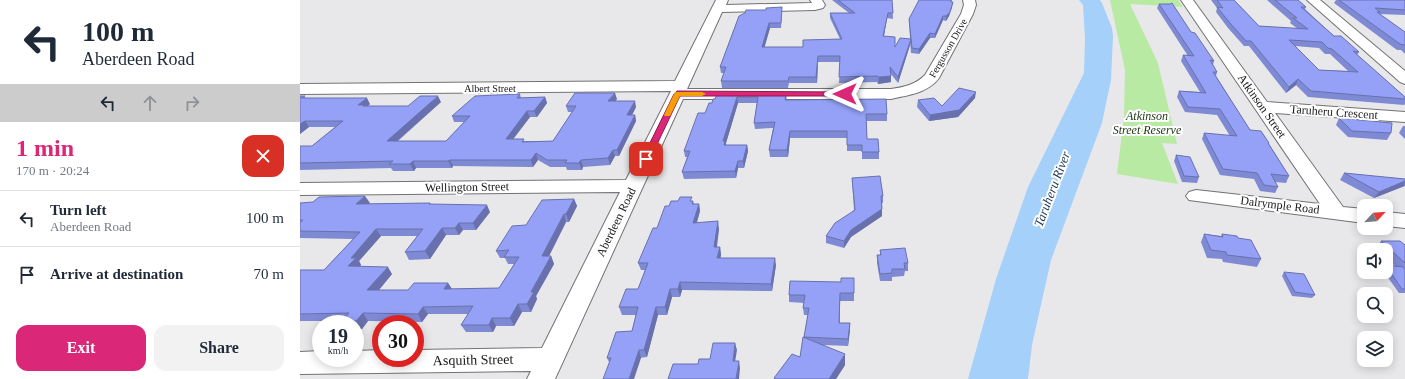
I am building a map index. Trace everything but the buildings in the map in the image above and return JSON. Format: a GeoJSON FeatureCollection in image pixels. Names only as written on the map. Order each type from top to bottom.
{"type":"FeatureCollection","features":[{"type":"Feature","properties":{"kind":"street"},"geometry":{"type":"LineString","coordinates":[[719,5],[815,6],[819,5],[816,0]]}},
{"type":"Feature","properties":{"kind":"street","name":"Fergusson Drive"},"geometry":{"type":"LineString","coordinates":[[679,90],[891,94],[919,88],[931,78],[967,14],[970,5],[969,0]]}},
{"type":"Feature","properties":{"kind":"street","name":"Atkinson Street"},"geometry":{"type":"LineString","coordinates":[[1187,0],[1336,212]]}},
{"type":"Feature","properties":{"kind":"street"},"geometry":{"type":"LineString","coordinates":[[1313,0],[1405,79]]}},
{"type":"Feature","properties":{"kind":"street","name":"Aberdeen Road"},"geometry":{"type":"LineString","coordinates":[[546,369],[719,5]]}},
{"type":"Feature","properties":{"kind":"street","name":"Albert Street"},"geometry":{"type":"LineString","coordinates":[[300,89],[679,90]]}},
{"type":"Feature","properties":{"kind":"street","name":"Taruheru Crescent"},"geometry":{"type":"LineString","coordinates":[[1263,107],[1405,117]]}},
{"type":"Feature","properties":{"kind":"street","name":"Wellington Street"},"geometry":{"type":"LineString","coordinates":[[300,189],[634,186]]}},
{"type":"Feature","properties":{"kind":"street","name":"Dalrymple Road"},"geometry":{"type":"LineString","coordinates":[[1196,196],[1357,215]]}},
{"type":"Feature","properties":{"kind":"street"},"geometry":{"type":"LineString","coordinates":[[1393,220],[1405,221]]}},
{"type":"Feature","properties":{"kind":"street","name":"Asquith Street"},"geometry":{"type":"LineString","coordinates":[[300,363],[546,369]]}},
{"type":"Feature","properties":{"kind":"green space","name":"Atkinson Street Reserve"},"geometry":{"type":"Polygon","coordinates":[[[1110,0],[1178,0],[1183,7],[1130,4],[1158,63],[1177,144],[1162,143],[1178,184],[1117,174],[1124,116],[1125,70],[1110,0]]]}},
{"type":"Feature","properties":{"kind":"water","name":"Taruheru River"},"geometry":{"type":"Polygon","coordinates":[[[1079,0],[1100,0],[1112,28],[1111,80],[1102,123],[1051,260],[1032,345],[1028,379],[968,379],[996,279],[1028,187],[1084,73],[1085,38],[1083,5],[1079,0]]]}},
{"type":"Feature","properties":{"kind":"slow traffic"},"geometry":{"type":"LineString","coordinates":[[667,115],[677,94],[702,94]]}},
{"type":"Feature","properties":{"kind":"route"},"geometry":{"type":"LineString","coordinates":[[646,159],[677,94],[845,94]]}}]}
